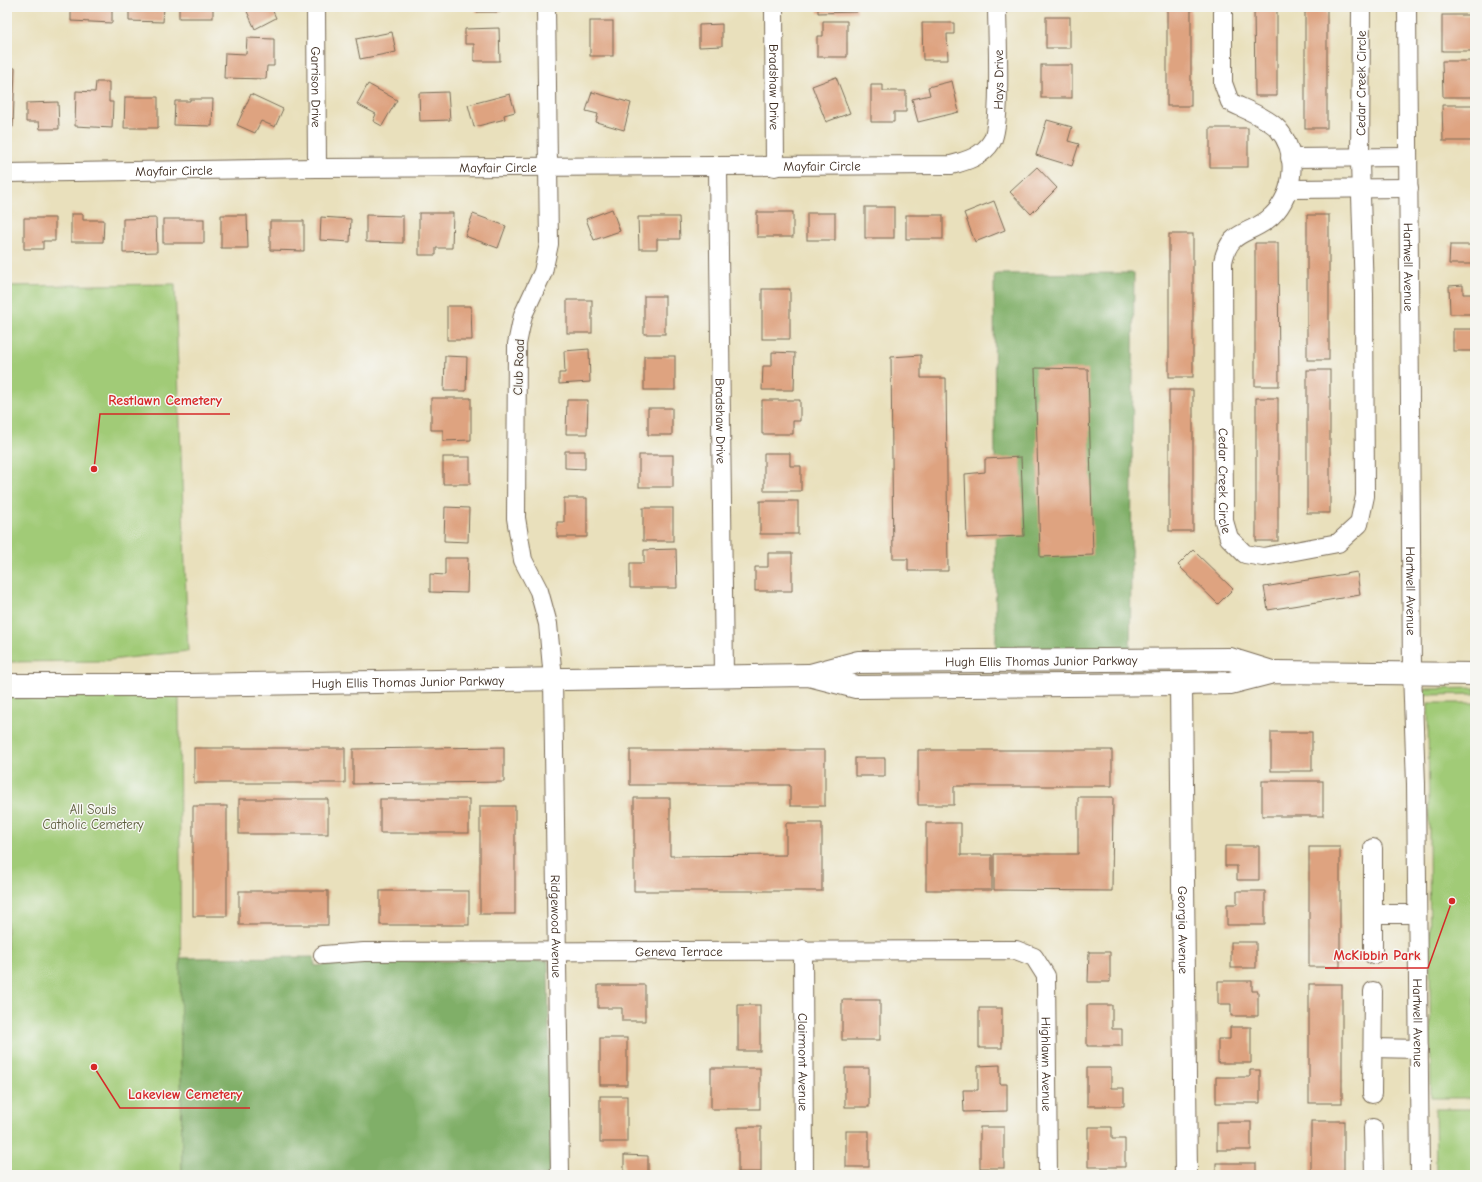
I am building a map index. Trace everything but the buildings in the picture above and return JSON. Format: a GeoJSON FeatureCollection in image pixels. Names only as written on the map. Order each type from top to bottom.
{"type":"FeatureCollection","features":[{"type":"Feature","properties":{"kind":"main road","name":"Hugh Ellis Thomas Junior Parkway"},"geometry":{"type":"LineString","coordinates":[[7,686],[188,685],[809,675],[858,662],[1230,660],[1273,672]]}},
{"type":"Feature","properties":{"kind":"main road","name":"Hugh Ellis Thomas Junior Parkway"},"geometry":{"type":"LineString","coordinates":[[809,675],[856,687],[1230,683],[1273,672],[1412,672],[1475,674]]}},
{"type":"Feature","properties":{"kind":"main road","name":"Georgia Avenue"},"geometry":{"type":"LineString","coordinates":[[1181,684],[1186,1175]]}},
{"type":"Feature","properties":{"kind":"street","name":"Garrison Drive"},"geometry":{"type":"LineString","coordinates":[[316,7],[317,168]]}},
{"type":"Feature","properties":{"kind":"street","name":"Club Road"},"geometry":{"type":"LineString","coordinates":[[546,7],[549,244],[543,272],[523,315],[517,344],[516,518],[523,560],[539,591],[548,624],[552,678]]}},
{"type":"Feature","properties":{"kind":"street","name":"Bradshaw Drive"},"geometry":{"type":"LineString","coordinates":[[774,7],[775,167]]}},
{"type":"Feature","properties":{"kind":"street","name":"Hays Drive"},"geometry":{"type":"LineString","coordinates":[[986,150],[993,140],[997,117],[997,7]]}},
{"type":"Feature","properties":{"kind":"street","name":"Cedar Creek Circle"},"geometry":{"type":"LineString","coordinates":[[1223,7],[1223,83],[1230,102],[1261,118],[1278,129],[1287,146],[1291,164],[1290,189],[1281,205],[1268,220],[1232,240],[1226,248],[1223,262],[1224,521],[1229,538],[1245,554],[1263,557],[1338,543],[1359,524],[1365,496],[1364,294],[1360,158],[1361,7]]}},
{"type":"Feature","properties":{"kind":"street","name":"Hartwell Avenue"},"geometry":{"type":"LineString","coordinates":[[1407,7],[1412,672],[1416,784],[1420,1175]]}},
{"type":"Feature","properties":{"kind":"street","name":"Mayfair Circle"},"geometry":{"type":"LineString","coordinates":[[7,173],[317,168],[951,165],[968,161],[986,150]]}},
{"type":"Feature","properties":{"kind":"street"},"geometry":{"type":"LineString","coordinates":[[1290,158],[1408,157]]}},
{"type":"Feature","properties":{"kind":"street","name":"Bradshaw Drive"},"geometry":{"type":"LineString","coordinates":[[718,167],[724,676]]}},
{"type":"Feature","properties":{"kind":"street"},"geometry":{"type":"LineString","coordinates":[[1290,189],[1409,188]]}},
{"type":"Feature","properties":{"kind":"street","name":"Ridgewood Avenue"},"geometry":{"type":"LineString","coordinates":[[552,678],[560,1175]]}},
{"type":"Feature","properties":{"kind":"street"},"geometry":{"type":"LineString","coordinates":[[1373,848],[1373,955]]}},
{"type":"Feature","properties":{"kind":"street"},"geometry":{"type":"LineString","coordinates":[[1373,914],[1418,914]]}},
{"type":"Feature","properties":{"kind":"street","name":"Geneva Terrace"},"geometry":{"type":"LineString","coordinates":[[323,955],[364,952],[803,949],[1016,950],[1034,957]]}},
{"type":"Feature","properties":{"kind":"street","name":"Clairmont Avenue"},"geometry":{"type":"LineString","coordinates":[[803,949],[804,1175]]}},
{"type":"Feature","properties":{"kind":"street","name":"Highlawn Avenue"},"geometry":{"type":"LineString","coordinates":[[1034,957],[1046,976],[1048,1175]]}},
{"type":"Feature","properties":{"kind":"street"},"geometry":{"type":"LineString","coordinates":[[1372,1094],[1373,990]]}},
{"type":"Feature","properties":{"kind":"street"},"geometry":{"type":"LineString","coordinates":[[1373,1048],[1419,1049]]}},
{"type":"Feature","properties":{"kind":"street"},"geometry":{"type":"LineString","coordinates":[[1373,1128],[1374,1175]]}},
{"type":"Feature","properties":{"kind":"green space"},"geometry":{"type":"Polygon","coordinates":[[[1134,273],[1130,669],[996,665],[994,274],[1134,273]]]}},
{"type":"Feature","properties":{"kind":"green space"},"geometry":{"type":"Polygon","coordinates":[[[175,284],[188,651],[102,661],[7,662],[7,286],[175,284]]]}},
{"type":"Feature","properties":{"kind":"green space"},"geometry":{"type":"Polygon","coordinates":[[[1475,688],[1475,694],[1428,695],[1424,697],[1424,689],[1475,688]]]}},
{"type":"Feature","properties":{"kind":"green space","name":"All Souls Catholic Cemetery"},"geometry":{"type":"Polygon","coordinates":[[[179,695],[182,1175],[7,1175],[7,698],[179,695]]]}},
{"type":"Feature","properties":{"kind":"green space"},"geometry":{"type":"Polygon","coordinates":[[[1428,703],[1475,703],[1475,1098],[1431,1098],[1428,703]]]}},
{"type":"Feature","properties":{"kind":"green space"},"geometry":{"type":"Polygon","coordinates":[[[314,957],[315,966],[364,961],[548,961],[551,1175],[182,1175],[180,958],[314,957]]]}},
{"type":"Feature","properties":{"kind":"green space"},"geometry":{"type":"Polygon","coordinates":[[[1435,1109],[1475,1109],[1475,1175],[1436,1175],[1435,1109]]]}},
{"type":"Feature","properties":{"kind":"place","name":"Restlawn Cemetery"},"geometry":{"type":"Point","coordinates":[94,469]}},
{"type":"Feature","properties":{"kind":"place","name":"McKibbin Park"},"geometry":{"type":"Point","coordinates":[1452,901]}},
{"type":"Feature","properties":{"kind":"place","name":"Lakeview Cemetery"},"geometry":{"type":"Point","coordinates":[94,1067]}}]}
